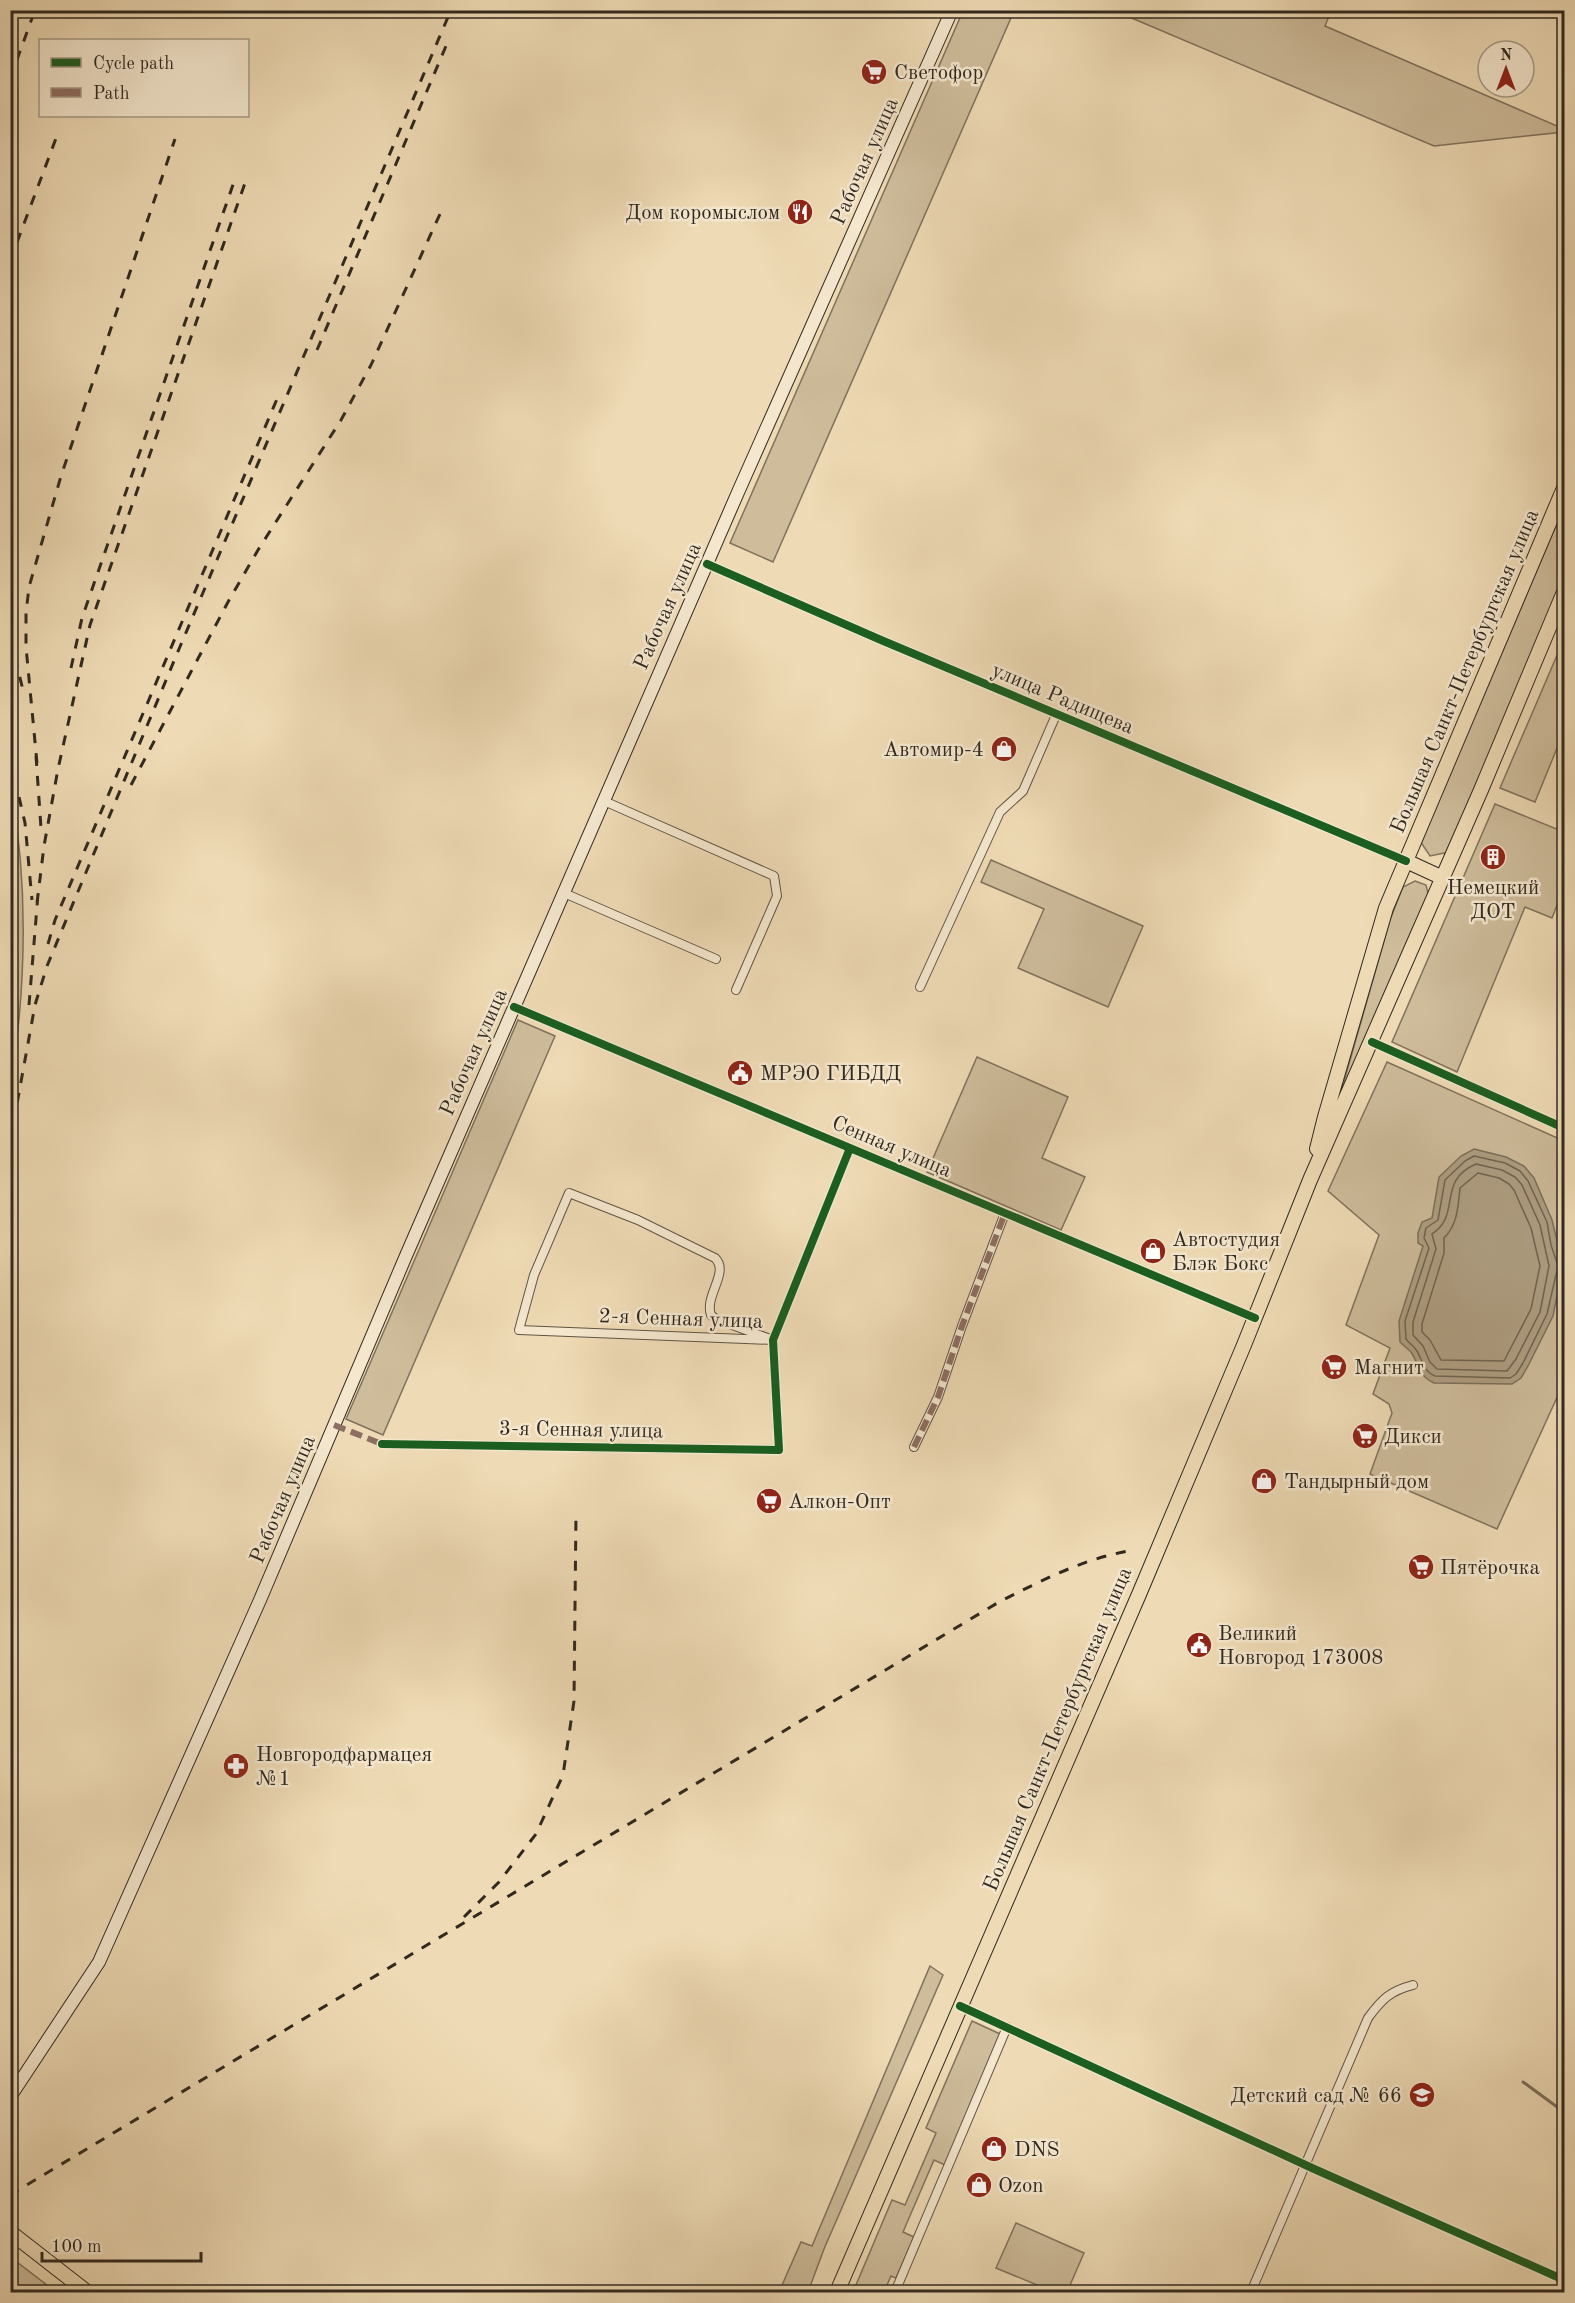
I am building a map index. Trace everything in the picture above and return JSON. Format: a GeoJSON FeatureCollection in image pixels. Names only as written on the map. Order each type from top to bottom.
{"type":"FeatureCollection","features":[{"type":"Feature","properties":{"kind":"main road","name":"Рабочая улица"},"geometry":{"type":"LineString","coordinates":[[10,2097],[99,1962],[256,1610],[514,1007],[952,10]]}},
{"type":"Feature","properties":{"kind":"main road","name":"Большая Санкт-Петербургская улица"},"geometry":{"type":"LineString","coordinates":[[1310,1180],[1325,1118],[1386,908],[1564,488]]}},
{"type":"Feature","properties":{"kind":"main road","name":"Большая Санкт-Петербургская улица"},"geometry":{"type":"LineString","coordinates":[[837,2292],[1140,1592],[1310,1180],[1443,878],[1564,592]]}},
{"type":"Feature","properties":{"kind":"main road"},"geometry":{"type":"LineString","coordinates":[[1406,861],[1443,878]]}},
{"type":"Feature","properties":{"kind":"main road"},"geometry":{"type":"LineString","coordinates":[[10,2232],[87,2292]]}},
{"type":"Feature","properties":{"kind":"street","name":"улица Радищева"},"geometry":{"type":"LineString","coordinates":[[707,564],[1056,715],[1406,861]]}},
{"type":"Feature","properties":{"kind":"street"},"geometry":{"type":"LineString","coordinates":[[920,987],[1000,813],[1023,791],[1056,715]]}},
{"type":"Feature","properties":{"kind":"street"},"geometry":{"type":"LineString","coordinates":[[604,801],[774,876],[777,896],[736,990]]}},
{"type":"Feature","properties":{"kind":"street"},"geometry":{"type":"LineString","coordinates":[[564,893],[716,959]]}},
{"type":"Feature","properties":{"kind":"street","name":"Сенная улица"},"geometry":{"type":"LineString","coordinates":[[514,1007],[1255,1318]]}},
{"type":"Feature","properties":{"kind":"street"},"geometry":{"type":"LineString","coordinates":[[1372,1042],[1564,1128]]}},
{"type":"Feature","properties":{"kind":"street"},"geometry":{"type":"LineString","coordinates":[[773,1340],[850,1148]]}},
{"type":"Feature","properties":{"kind":"street","name":"2-я Сенная улица"},"geometry":{"type":"LineString","coordinates":[[570,1193],[638,1220],[715,1258],[720,1262],[721,1269],[709,1301],[711,1315],[716,1319],[773,1340],[519,1330],[534,1275],[570,1193]]}},
{"type":"Feature","properties":{"kind":"street"},"geometry":{"type":"LineString","coordinates":[[914,1447],[938,1397],[1005,1213]]}},
{"type":"Feature","properties":{"kind":"street","name":"3-я Сенная улица"},"geometry":{"type":"LineString","coordinates":[[382,1444],[779,1450],[773,1340]]}},
{"type":"Feature","properties":{"kind":"street"},"geometry":{"type":"LineString","coordinates":[[1251,2292],[1368,2018],[1379,2003],[1395,1989],[1413,1985]]}},
{"type":"Feature","properties":{"kind":"street"},"geometry":{"type":"LineString","coordinates":[[960,2006],[1564,2280]]}},
{"type":"Feature","properties":{"kind":"street"},"geometry":{"type":"LineString","coordinates":[[895,2292],[1006,2027]]}},
{"type":"Feature","properties":{"kind":"shaded area"},"geometry":{"type":"Polygon","coordinates":[[[963,11],[1014,11],[773,562],[730,543],[963,11]]]}},
{"type":"Feature","properties":{"kind":"shaded area"},"geometry":{"type":"Polygon","coordinates":[[[1115,11],[1331,11],[1325,26],[1476,91],[1476,99],[1494,99],[1564,129],[1564,132],[1434,146],[1115,11]]]}},
{"type":"Feature","properties":{"kind":"shaded area"},"geometry":{"type":"Polygon","coordinates":[[[1564,507],[1564,581],[1449,852],[1430,856],[1420,841],[1564,507]]]}},
{"type":"Feature","properties":{"kind":"shaded area"},"geometry":{"type":"Polygon","coordinates":[[[1564,639],[1564,731],[1535,802],[1500,788],[1564,639]]]}},
{"type":"Feature","properties":{"kind":"shaded area"},"geometry":{"type":"Polygon","coordinates":[[[11,789],[21,863],[23,937],[20,1011],[11,1085],[11,789]]]}},
{"type":"Feature","properties":{"kind":"shaded area"},"geometry":{"type":"Polygon","coordinates":[[[1495,804],[1564,832],[1564,887],[1552,918],[1525,907],[1457,1072],[1392,1042],[1495,804]]]}},
{"type":"Feature","properties":{"kind":"shaded area"},"geometry":{"type":"Polygon","coordinates":[[[991,860],[1143,926],[1108,1007],[1018,968],[1044,909],[981,882],[991,860]]]}},
{"type":"Feature","properties":{"kind":"shaded area"},"geometry":{"type":"Polygon","coordinates":[[[1415,881],[1426,885],[1429,897],[1337,1106],[1390,920],[1403,887],[1415,881]]]}},
{"type":"Feature","properties":{"kind":"shaded area"},"geometry":{"type":"Polygon","coordinates":[[[518,1020],[555,1036],[383,1435],[346,1419],[518,1020]]]}},
{"type":"Feature","properties":{"kind":"shaded area"},"geometry":{"type":"Polygon","coordinates":[[[977,1057],[1068,1097],[1042,1158],[1085,1177],[1061,1230],[927,1172],[977,1057]]]}},
{"type":"Feature","properties":{"kind":"shaded area"},"geometry":{"type":"Polygon","coordinates":[[[1387,1062],[1564,1141],[1564,1382],[1497,1529],[1370,1474],[1392,1413],[1389,1404],[1373,1394],[1390,1348],[1346,1325],[1379,1235],[1328,1191],[1387,1062]]]}},
{"type":"Feature","properties":{"kind":"shaded area"},"geometry":{"type":"Polygon","coordinates":[[[930,1966],[943,1975],[824,2249],[808,2292],[779,2292],[801,2242],[812,2246],[930,1966]]]}},
{"type":"Feature","properties":{"kind":"shaded area"},"geometry":{"type":"Polygon","coordinates":[[[972,2021],[1000,2034],[945,2165],[934,2160],[903,2232],[914,2237],[896,2278],[891,2276],[884,2292],[853,2292],[892,2200],[905,2205],[936,2133],[926,2128],[972,2021]]]}},
{"type":"Feature","properties":{"kind":"shaded area"},"geometry":{"type":"Polygon","coordinates":[[[1016,2223],[1084,2253],[1067,2292],[1054,2292],[996,2268],[1016,2223]]]}},
{"type":"Feature","properties":{"kind":"shaded area"},"geometry":{"type":"Polygon","coordinates":[[[10,2259],[13,2259],[56,2292],[11,2292],[10,2259]]]}},
{"type":"Feature","properties":{"kind":"water"},"geometry":{"type":"Polygon","coordinates":[[[1474,1149],[1506,1157],[1524,1166],[1534,1178],[1552,1220],[1563,1265],[1553,1316],[1521,1378],[1512,1384],[1434,1383],[1424,1377],[1411,1352],[1400,1342],[1399,1321],[1423,1246],[1418,1243],[1418,1233],[1422,1222],[1432,1218],[1439,1177],[1461,1156],[1474,1149]]]}},
{"type":"Feature","properties":{"kind":"waterway"},"geometry":{"type":"LineString","coordinates":[[1523,2082],[1564,2112]]}},
{"type":"Feature","properties":{"kind":"railway"},"geometry":{"type":"LineString","coordinates":[[10,79],[35,10]]}},
{"type":"Feature","properties":{"kind":"railway"},"geometry":{"type":"LineString","coordinates":[[10,1142],[35,1005],[47,966],[179,649],[451,10]]}},
{"type":"Feature","properties":{"kind":"railway"},"geometry":{"type":"LineString","coordinates":[[317,350],[446,46]]}},
{"type":"Feature","properties":{"kind":"railway"},"geometry":{"type":"LineString","coordinates":[[10,261],[58,133]]}},
{"type":"Feature","properties":{"kind":"railway"},"geometry":{"type":"LineString","coordinates":[[37,763],[26,647],[29,587],[61,476],[175,139]]}},
{"type":"Feature","properties":{"kind":"railway"},"geometry":{"type":"LineString","coordinates":[[71,668],[82,618],[235,179]]}},
{"type":"Feature","properties":{"kind":"railway"},"geometry":{"type":"LineString","coordinates":[[37,903],[44,846],[58,769],[90,625],[245,183]]}},
{"type":"Feature","properties":{"kind":"railway"},"geometry":{"type":"LineString","coordinates":[[131,785],[228,602],[258,550],[341,420],[371,365],[440,214]]}},
{"type":"Feature","properties":{"kind":"railway"},"geometry":{"type":"LineString","coordinates":[[48,944],[55,920],[277,399]]}},
{"type":"Feature","properties":{"kind":"railway"},"geometry":{"type":"LineString","coordinates":[[10,638],[24,694]]}},
{"type":"Feature","properties":{"kind":"railway"},"geometry":{"type":"LineString","coordinates":[[36,756],[41,828]]}},
{"type":"Feature","properties":{"kind":"railway"},"geometry":{"type":"LineString","coordinates":[[10,758],[25,823],[32,900]]}},
{"type":"Feature","properties":{"kind":"railway"},"geometry":{"type":"LineString","coordinates":[[29,1005],[38,894]]}},
{"type":"Feature","properties":{"kind":"railway"},"geometry":{"type":"LineString","coordinates":[[464,1917],[499,1882],[536,1834],[563,1775],[574,1701],[576,1512]]}},
{"type":"Feature","properties":{"kind":"railway"},"geometry":{"type":"LineString","coordinates":[[10,2195],[999,1602],[1078,1565],[1129,1551]]}},
{"type":"Feature","properties":{"kind":"marked path"},"geometry":{"type":"LineString","coordinates":[[914,1447],[938,1397],[1005,1213]]}},
{"type":"Feature","properties":{"kind":"marked path"},"geometry":{"type":"LineString","coordinates":[[334,1425],[382,1444]]}},
{"type":"Feature","properties":{"kind":"cycle path"},"geometry":{"type":"LineString","coordinates":[[707,564],[881,640],[1406,861]]}},
{"type":"Feature","properties":{"kind":"cycle path"},"geometry":{"type":"LineString","coordinates":[[514,1007],[1255,1318]]}},
{"type":"Feature","properties":{"kind":"cycle path"},"geometry":{"type":"LineString","coordinates":[[1372,1042],[1564,1128]]}},
{"type":"Feature","properties":{"kind":"cycle path"},"geometry":{"type":"LineString","coordinates":[[382,1444],[779,1450],[773,1340],[850,1148]]}},
{"type":"Feature","properties":{"kind":"cycle path"},"geometry":{"type":"LineString","coordinates":[[960,2006],[1312,2168],[1564,2280]]}},
{"type":"Feature","properties":{"kind":"place","name":"Светофор"},"geometry":{"type":"Point","coordinates":[874,72]}},
{"type":"Feature","properties":{"kind":"place","name":"Дом коромыслом"},"geometry":{"type":"Point","coordinates":[800,212]}},
{"type":"Feature","properties":{"kind":"place","name":"Автомир-4"},"geometry":{"type":"Point","coordinates":[1004,749]}},
{"type":"Feature","properties":{"kind":"place","name":"Немецкий ДОТ"},"geometry":{"type":"Point","coordinates":[1493,857]}},
{"type":"Feature","properties":{"kind":"place","name":"МРЭО ГИБДД"},"geometry":{"type":"Point","coordinates":[740,1073]}},
{"type":"Feature","properties":{"kind":"place","name":"Автостудия Блэк Бокс"},"geometry":{"type":"Point","coordinates":[1153,1251]}},
{"type":"Feature","properties":{"kind":"place","name":"Магнит"},"geometry":{"type":"Point","coordinates":[1334,1367]}},
{"type":"Feature","properties":{"kind":"place","name":"Дикси"},"geometry":{"type":"Point","coordinates":[1365,1436]}},
{"type":"Feature","properties":{"kind":"place","name":"Тандырный дом"},"geometry":{"type":"Point","coordinates":[1264,1481]}},
{"type":"Feature","properties":{"kind":"place","name":"Алкон-Опт"},"geometry":{"type":"Point","coordinates":[769,1501]}},
{"type":"Feature","properties":{"kind":"place","name":"Пятёрочка"},"geometry":{"type":"Point","coordinates":[1421,1567]}},
{"type":"Feature","properties":{"kind":"place","name":"Великий Новгород 173008"},"geometry":{"type":"Point","coordinates":[1199,1645]}},
{"type":"Feature","properties":{"kind":"place","name":"Новгородфармацея №1"},"geometry":{"type":"Point","coordinates":[236,1766]}},
{"type":"Feature","properties":{"kind":"place","name":"Детский сад № 66"},"geometry":{"type":"Point","coordinates":[1422,2095]}},
{"type":"Feature","properties":{"kind":"place","name":"DNS"},"geometry":{"type":"Point","coordinates":[994,2149]}},
{"type":"Feature","properties":{"kind":"place","name":"Ozon"},"geometry":{"type":"Point","coordinates":[979,2185]}}]}
